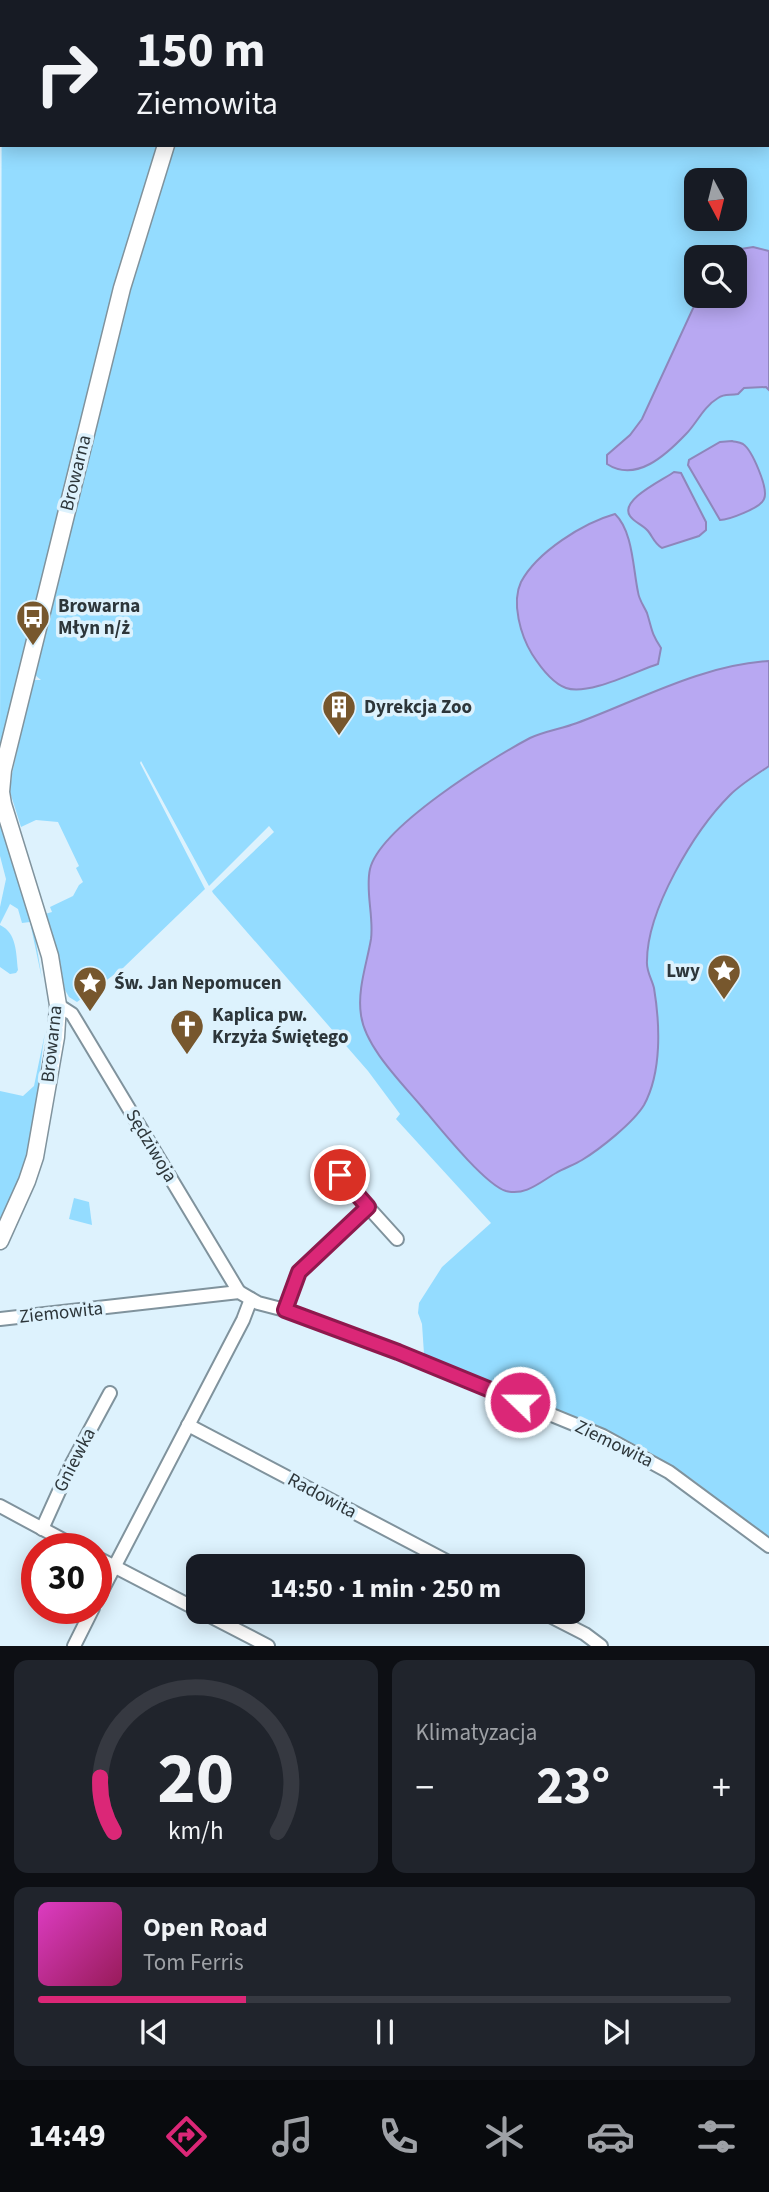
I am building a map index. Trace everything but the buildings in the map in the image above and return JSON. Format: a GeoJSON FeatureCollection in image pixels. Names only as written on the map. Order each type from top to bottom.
{"type":"FeatureCollection","features":[{"type":"Feature","properties":{"kind":"street","name":"Browarna"},"geometry":{"type":"LineString","coordinates":[[0,1241],[35,1157],[56,1037],[58,1006],[50,956],[2,804],[3,770],[121,288],[165,147]]}},
{"type":"Feature","properties":{"kind":"street","name":"Sędziwoja"},"geometry":{"type":"LineString","coordinates":[[58,1006],[72,1014],[239,1292]]}},
{"type":"Feature","properties":{"kind":"street"},"geometry":{"type":"LineString","coordinates":[[340,1175],[397,1239]]}},
{"type":"Feature","properties":{"kind":"street"},"geometry":{"type":"LineString","coordinates":[[285,1310],[299,1272],[368,1207]]}},
{"type":"Feature","properties":{"kind":"street","name":"Ziemowita"},"geometry":{"type":"LineString","coordinates":[[0,1319],[239,1292],[251,1299],[398,1352],[615,1442],[669,1472],[769,1546]]}},
{"type":"Feature","properties":{"kind":"street"},"geometry":{"type":"LineString","coordinates":[[112,1571],[251,1299]]}},
{"type":"Feature","properties":{"kind":"street","name":"Gniewka"},"geometry":{"type":"LineString","coordinates":[[42,1529],[110,1393]]}},
{"type":"Feature","properties":{"kind":"street","name":"Radowita"},"geometry":{"type":"LineString","coordinates":[[188,1425],[433,1554]]}},
{"type":"Feature","properties":{"kind":"street"},"geometry":{"type":"LineString","coordinates":[[0,1506],[50,1533]]}},
{"type":"Feature","properties":{"kind":"street"},"geometry":{"type":"LineString","coordinates":[[114,1567],[186,1604]]}},
{"type":"Feature","properties":{"kind":"street"},"geometry":{"type":"LineString","coordinates":[[74,1646],[85,1624]]}},
{"type":"Feature","properties":{"kind":"street"},"geometry":{"type":"LineString","coordinates":[[225,1624],[268,1646]]}},
{"type":"Feature","properties":{"kind":"street"},"geometry":{"type":"LineString","coordinates":[[565,1624],[601,1646]]}},
{"type":"Feature","properties":{"kind":"shaded area"},"geometry":{"type":"Polygon","coordinates":[[[2,147],[160,147],[22,669],[19,669],[0,748],[2,147]]]}},
{"type":"Feature","properties":{"kind":"shaded area"},"geometry":{"type":"Polygon","coordinates":[[[171,147],[769,147],[769,1540],[696,1482],[646,1450],[593,1425],[428,1361],[424,1354],[419,1303],[442,1267],[491,1223],[396,1119],[400,1114],[368,1071],[213,893],[212,891],[274,832],[269,826],[209,886],[141,761],[205,889],[123,968],[77,1002],[69,997],[45,914],[52,912],[50,907],[73,896],[83,882],[76,868],[79,866],[58,822],[36,820],[21,827],[10,792],[33,680],[41,680],[35,675],[48,626],[44,625],[125,295],[171,147]]]}},
{"type":"Feature","properties":{"kind":"shaded area"},"geometry":{"type":"Polygon","coordinates":[[[747,248],[769,251],[769,390],[766,387],[744,388],[738,394],[718,398],[678,442],[650,464],[629,470],[607,464],[607,455],[630,435],[642,419],[693,308],[747,308],[747,248]]]}},
{"type":"Feature","properties":{"kind":"shaded area"},"geometry":{"type":"Polygon","coordinates":[[[720,442],[743,444],[751,454],[759,470],[765,494],[762,502],[751,510],[720,520],[688,465],[689,460],[720,442]]]}},
{"type":"Feature","properties":{"kind":"shaded area"},"geometry":{"type":"Polygon","coordinates":[[[674,472],[681,473],[706,522],[706,530],[699,536],[662,548],[646,529],[630,516],[628,510],[636,497],[674,472]]]}},
{"type":"Feature","properties":{"kind":"shaded area"},"geometry":{"type":"Polygon","coordinates":[[[615,514],[625,530],[639,595],[653,635],[661,648],[658,664],[599,686],[575,690],[566,688],[546,673],[528,647],[517,609],[518,590],[528,571],[549,550],[589,524],[615,514]]]}},
{"type":"Feature","properties":{"kind":"shaded area"},"geometry":{"type":"Polygon","coordinates":[[[769,661],[769,766],[734,791],[716,810],[675,872],[655,919],[649,941],[647,965],[656,1002],[658,1048],[654,1078],[644,1105],[616,1135],[579,1162],[526,1190],[506,1191],[486,1178],[462,1154],[395,1076],[369,1040],[364,1027],[360,996],[371,939],[369,877],[378,852],[415,814],[440,795],[530,738],[577,723],[695,676],[769,661]]]}},
{"type":"Feature","properties":{"kind":"shaded area"},"geometry":{"type":"Polygon","coordinates":[[[0,824],[5,832],[33,924],[42,979],[30,922],[22,923],[18,909],[10,904],[0,924],[0,907],[6,879],[0,856],[0,824]]]}},
{"type":"Feature","properties":{"kind":"shaded area"},"geometry":{"type":"Polygon","coordinates":[[[0,925],[10,933],[15,944],[18,970],[16,973],[10,974],[0,967],[0,925]]]}},
{"type":"Feature","properties":{"kind":"shaded area"},"geometry":{"type":"Polygon","coordinates":[[[45,1033],[30,1152],[21,1181],[0,1229],[0,1091],[23,1096],[34,1086],[45,1033]]]}},
{"type":"Feature","properties":{"kind":"shaded area"},"geometry":{"type":"Polygon","coordinates":[[[74,1198],[89,1202],[92,1225],[69,1219],[74,1198]]]}},
{"type":"Feature","properties":{"kind":"place","name":"Browarna Młyn n/ż"},"geometry":{"type":"Point","coordinates":[33,647]}},
{"type":"Feature","properties":{"kind":"place","name":"Dyrekcja Zoo"},"geometry":{"type":"Point","coordinates":[339,737]}},
{"type":"Feature","properties":{"kind":"place","name":"Lwy"},"geometry":{"type":"Point","coordinates":[724,1001]}},
{"type":"Feature","properties":{"kind":"place","name":"Św. Jan Nepomucen"},"geometry":{"type":"Point","coordinates":[90,1013]}},
{"type":"Feature","properties":{"kind":"place","name":"Kaplica pw. Krzyża Świętego"},"geometry":{"type":"Point","coordinates":[187,1056]}},
{"type":"Feature","properties":{"kind":"route"},"geometry":{"type":"LineString","coordinates":[[340,1175],[368,1207],[299,1272],[285,1310],[520,1402]]}}]}
